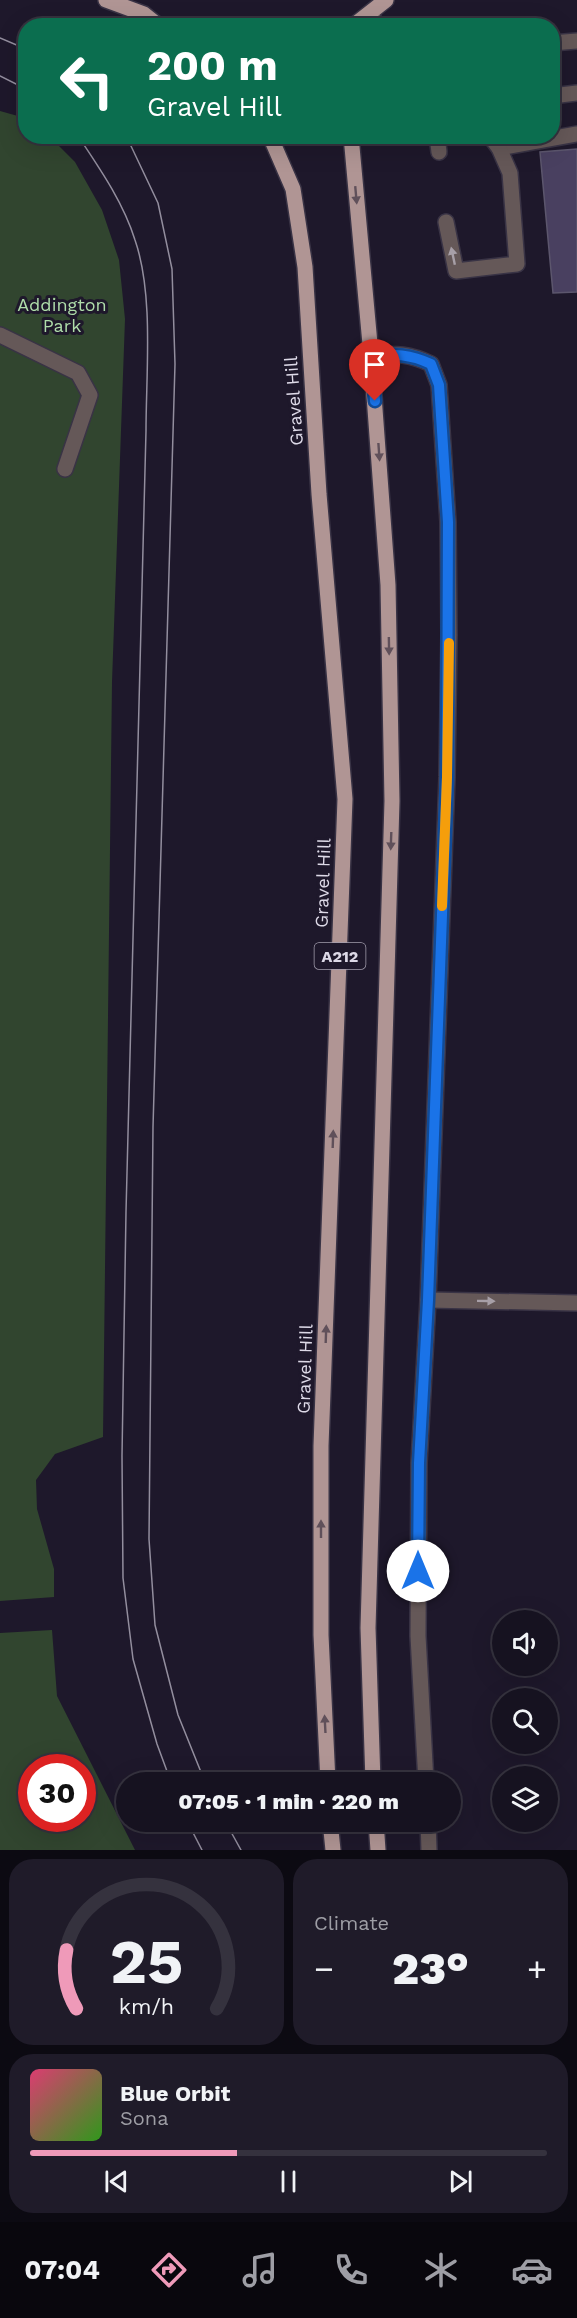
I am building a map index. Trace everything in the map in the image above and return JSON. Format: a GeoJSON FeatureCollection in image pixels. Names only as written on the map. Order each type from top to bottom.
{"type":"FeatureCollection","features":[{"type":"Feature","properties":{"kind":"main road"},"geometry":{"type":"LineString","coordinates":[[106,0],[142,7]]}},
{"type":"Feature","properties":{"kind":"main road"},"geometry":{"type":"LineString","coordinates":[[374,18],[386,0]]}},
{"type":"Feature","properties":{"kind":"main road","name":"Gravel Hill"},"geometry":{"type":"LineString","coordinates":[[273,144],[292,189],[305,267],[320,494],[345,799],[321,1446],[321,1635],[328,1772]]}},
{"type":"Feature","properties":{"kind":"main road","name":"A212"},"geometry":{"type":"LineString","coordinates":[[352,144],[371,355],[388,585],[392,801],[368,1628],[373,1772]]}},
{"type":"Feature","properties":{"kind":"main road"},"geometry":{"type":"LineString","coordinates":[[331,1832],[333,1850]]}},
{"type":"Feature","properties":{"kind":"main road"},"geometry":{"type":"LineString","coordinates":[[377,1832],[378,1850]]}},
{"type":"Feature","properties":{"kind":"street"},"geometry":{"type":"LineString","coordinates":[[560,42],[577,41]]}},
{"type":"Feature","properties":{"kind":"street"},"geometry":{"type":"LineString","coordinates":[[560,95],[577,93]]}},
{"type":"Feature","properties":{"kind":"street"},"geometry":{"type":"LineString","coordinates":[[560,136],[577,134]]}},
{"type":"Feature","properties":{"kind":"street"},"geometry":{"type":"LineString","coordinates":[[446,222],[456,271],[517,264],[510,173],[496,144]]}},
{"type":"Feature","properties":{"kind":"street"},"geometry":{"type":"LineString","coordinates":[[0,334],[78,373],[90,395],[64,469]]}},
{"type":"Feature","properties":{"kind":"street"},"geometry":{"type":"LineString","coordinates":[[371,355],[400,353],[414,356],[431,364],[439,385],[448,522],[447,777],[428,1300],[419,1463],[418,1624],[425,1772]]}},
{"type":"Feature","properties":{"kind":"street"},"geometry":{"type":"LineString","coordinates":[[428,1300],[577,1303]]}},
{"type":"Feature","properties":{"kind":"street"},"geometry":{"type":"LineString","coordinates":[[428,1832],[429,1850]]}},
{"type":"Feature","properties":{"kind":"green space","name":"Addington Park"},"geometry":{"type":"Polygon","coordinates":[[[0,111],[18,116],[18,144],[57,144],[75,162],[102,210],[119,260],[125,319],[112,682],[103,1437],[55,1454],[36,1480],[37,1509],[54,1569],[54,1597],[0,1601],[0,111]]]}},
{"type":"Feature","properties":{"kind":"green space"},"geometry":{"type":"Polygon","coordinates":[[[52,1630],[57,1696],[86,1754],[18,1754],[18,1832],[96,1832],[96,1773],[116,1812],[116,1832],[126,1832],[135,1850],[0,1850],[0,1633],[52,1630]]]}},
{"type":"Feature","properties":{"kind":"building"},"geometry":{"type":"Polygon","coordinates":[[[577,149],[577,292],[553,293],[540,152],[577,149]]]}},
{"type":"Feature","properties":{"kind":"tram line"},"geometry":{"type":"LineString","coordinates":[[0,38],[18,46]]}},
{"type":"Feature","properties":{"kind":"tram line"},"geometry":{"type":"LineString","coordinates":[[0,76],[18,85]]}},
{"type":"Feature","properties":{"kind":"tram line"},"geometry":{"type":"LineString","coordinates":[[83,144],[110,186],[130,226],[141,262],[147,309],[148,360],[126,1212],[122,1456],[123,1578],[133,1659],[167,1772]]}},
{"type":"Feature","properties":{"kind":"tram line"},"geometry":{"type":"LineString","coordinates":[[129,144],[158,203],[172,269],[175,364],[153,1127],[149,1539],[155,1625],[178,1715],[201,1772]]}},
{"type":"Feature","properties":{"kind":"tram line"},"geometry":{"type":"LineString","coordinates":[[193,1832],[202,1850]]}},
{"type":"Feature","properties":{"kind":"tram line"},"geometry":{"type":"LineString","coordinates":[[231,1832],[241,1850]]}},
{"type":"Feature","properties":{"kind":"slow traffic"},"geometry":{"type":"LineString","coordinates":[[442,906],[449,643]]}},
{"type":"Feature","properties":{"kind":"route"},"geometry":{"type":"LineString","coordinates":[[375,401],[371,355],[400,353],[414,356],[431,364],[439,385],[448,522],[447,777],[428,1300],[419,1463],[418,1571]]}}]}
